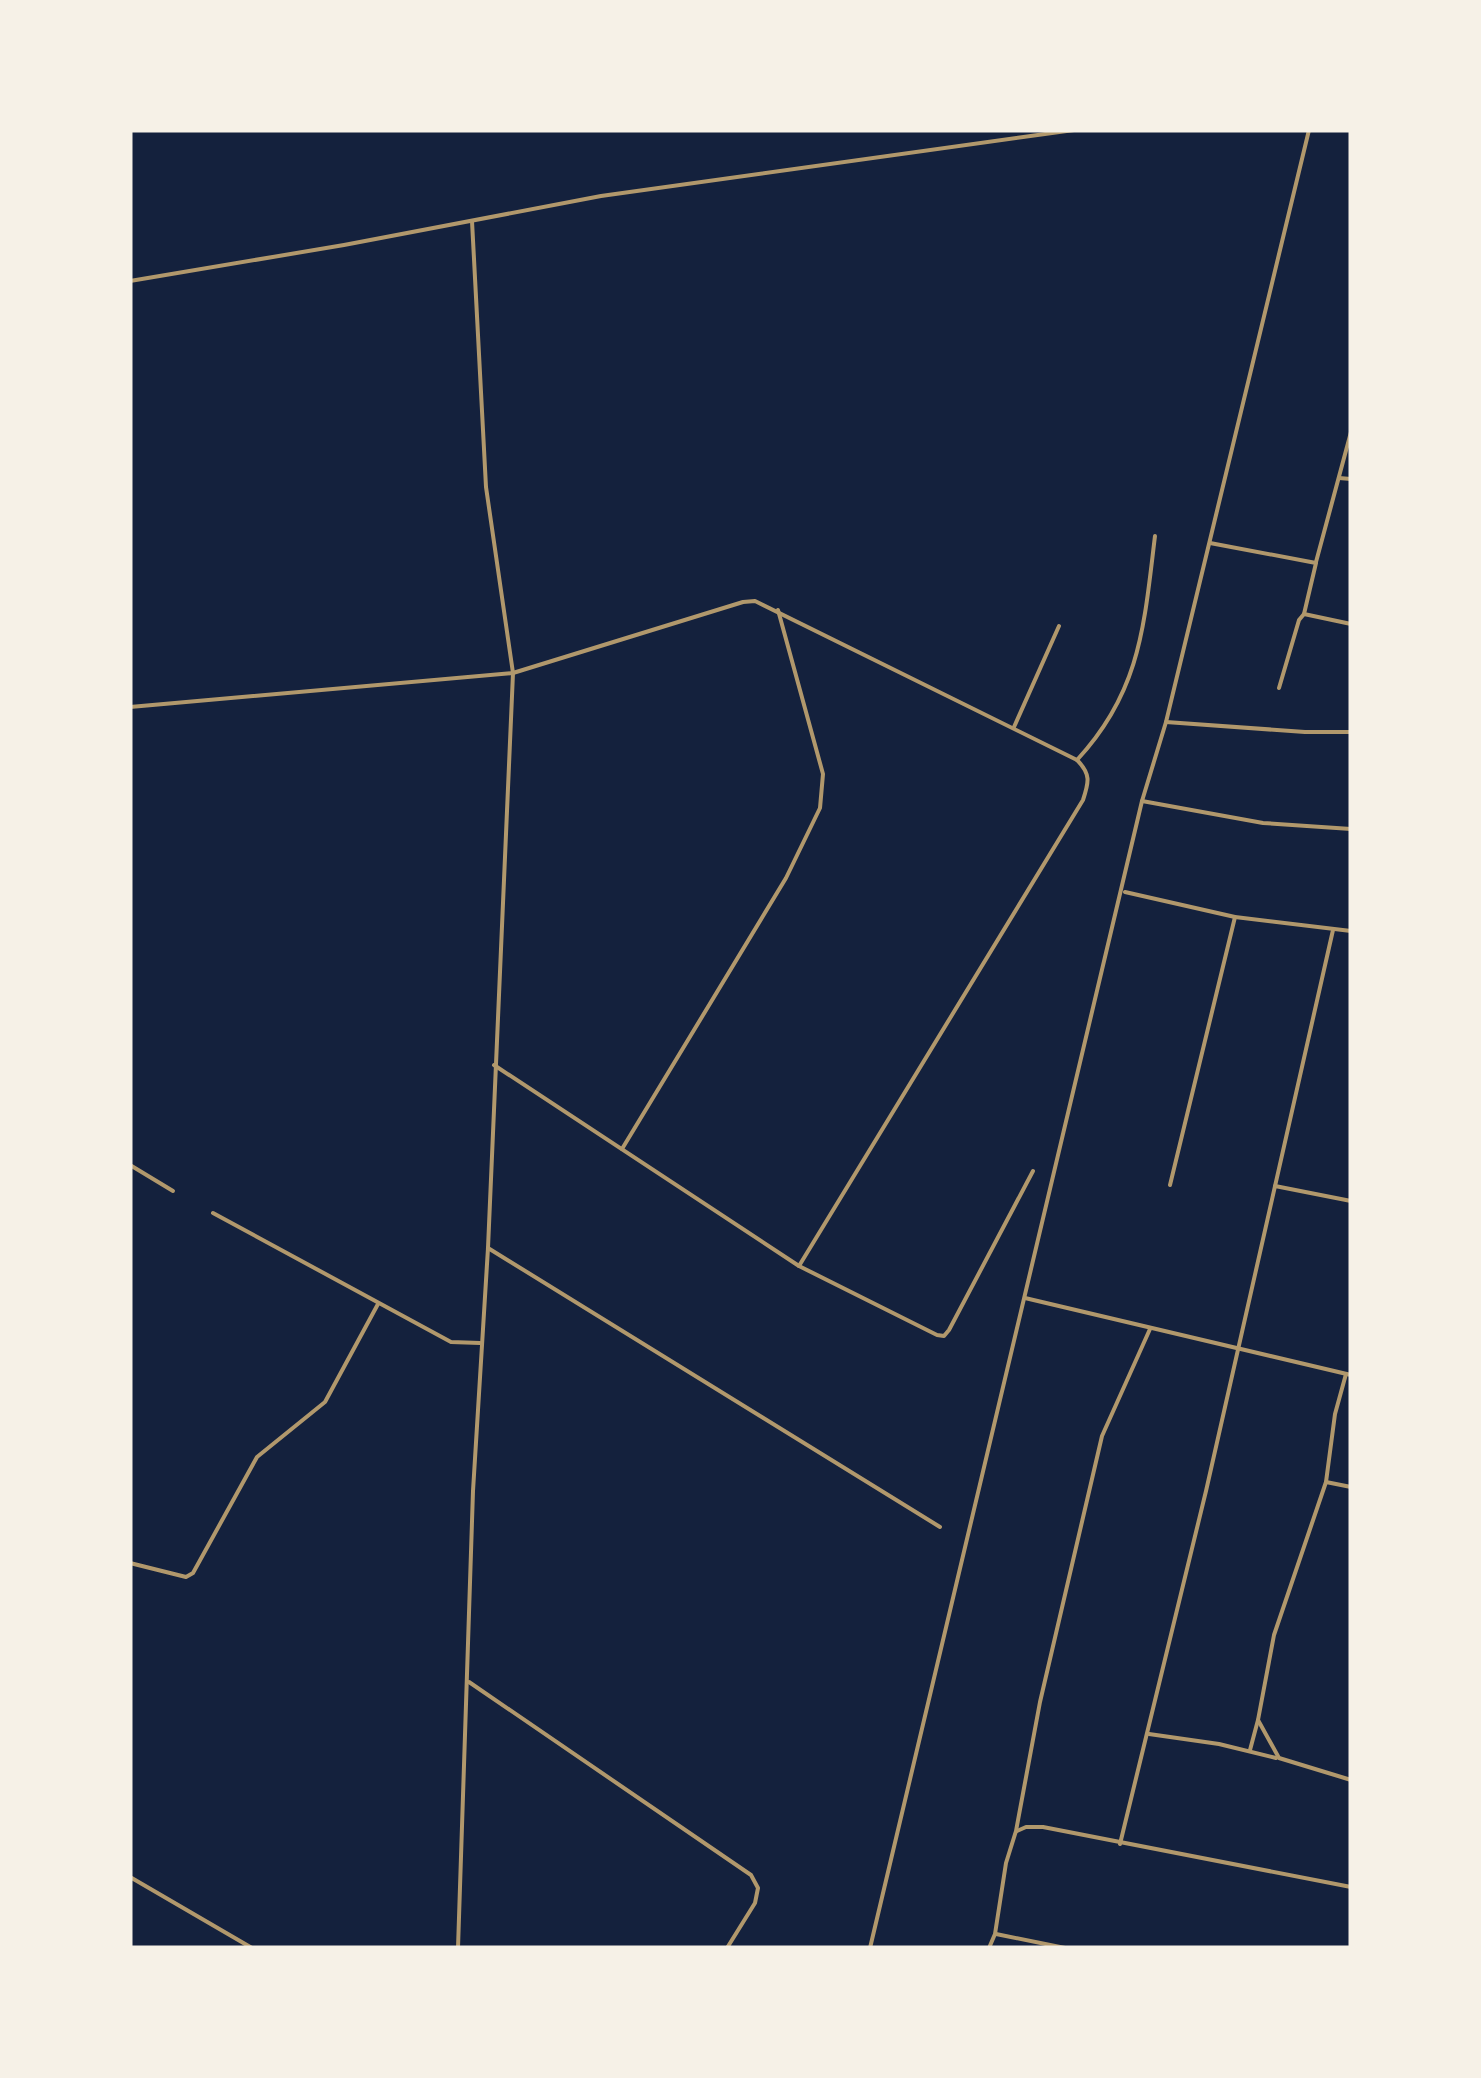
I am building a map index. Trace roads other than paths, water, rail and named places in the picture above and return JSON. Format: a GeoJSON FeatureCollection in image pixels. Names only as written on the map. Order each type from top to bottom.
{"type":"FeatureCollection","features":[{"type":"Feature","properties":{"kind":"street"},"geometry":{"type":"LineString","coordinates":[[130,281],[621,194],[1074,130]]}},
{"type":"Feature","properties":{"kind":"street"},"geometry":{"type":"LineString","coordinates":[[870,1948],[1142,801],[1166,722],[1309,130]]}},
{"type":"Feature","properties":{"kind":"street"},"geometry":{"type":"LineString","coordinates":[[458,1948],[481,1343],[513,673],[486,487],[472,221]]}},
{"type":"Feature","properties":{"kind":"street"},"geometry":{"type":"LineString","coordinates":[[1279,688],[1304,614],[1351,432]]}},
{"type":"Feature","properties":{"kind":"street"},"geometry":{"type":"LineString","coordinates":[[1339,478],[1351,479]]}},
{"type":"Feature","properties":{"kind":"street"},"geometry":{"type":"LineString","coordinates":[[1077,760],[1098,737],[1127,690],[1140,646],[1156,536]]}},
{"type":"Feature","properties":{"kind":"street"},"geometry":{"type":"LineString","coordinates":[[1210,542],[1316,563]]}},
{"type":"Feature","properties":{"kind":"street"},"geometry":{"type":"LineString","coordinates":[[130,707],[513,673],[754,601],[1077,760],[1087,770],[1089,782],[1083,800],[799,1266]]}},
{"type":"Feature","properties":{"kind":"street"},"geometry":{"type":"LineString","coordinates":[[622,1149],[786,878],[820,808],[823,774],[778,610]]}},
{"type":"Feature","properties":{"kind":"street"},"geometry":{"type":"LineString","coordinates":[[1304,614],[1351,624]]}},
{"type":"Feature","properties":{"kind":"street"},"geometry":{"type":"LineString","coordinates":[[1013,728],[1059,626]]}},
{"type":"Feature","properties":{"kind":"street"},"geometry":{"type":"LineString","coordinates":[[1166,722],[1351,732]]}},
{"type":"Feature","properties":{"kind":"street"},"geometry":{"type":"LineString","coordinates":[[1142,801],[1263,824],[1351,828]]}},
{"type":"Feature","properties":{"kind":"street"},"geometry":{"type":"LineString","coordinates":[[1123,891],[1235,918],[1351,931]]}},
{"type":"Feature","properties":{"kind":"street"},"geometry":{"type":"LineString","coordinates":[[1170,1185],[1235,918]]}},
{"type":"Feature","properties":{"kind":"street"},"geometry":{"type":"LineString","coordinates":[[1120,1844],[1333,930]]}},
{"type":"Feature","properties":{"kind":"street"},"geometry":{"type":"LineString","coordinates":[[494,1065],[799,1266],[944,1336],[1033,1171]]}},
{"type":"Feature","properties":{"kind":"street"},"geometry":{"type":"LineString","coordinates":[[130,1164],[174,1191]]}},
{"type":"Feature","properties":{"kind":"street"},"geometry":{"type":"LineString","coordinates":[[1274,1186],[1351,1202]]}},
{"type":"Feature","properties":{"kind":"street"},"geometry":{"type":"LineString","coordinates":[[213,1213],[450,1342],[481,1343]]}},
{"type":"Feature","properties":{"kind":"street"},"geometry":{"type":"LineString","coordinates":[[488,1248],[940,1527]]}},
{"type":"Feature","properties":{"kind":"street"},"geometry":{"type":"LineString","coordinates":[[1024,1298],[1348,1374],[1335,1414],[1326,1482],[1274,1635],[1250,1750]]}},
{"type":"Feature","properties":{"kind":"street"},"geometry":{"type":"LineString","coordinates":[[130,1563],[186,1577],[193,1573],[257,1457],[325,1402],[378,1304]]}},
{"type":"Feature","properties":{"kind":"street"},"geometry":{"type":"LineString","coordinates":[[989,1948],[995,1934],[1040,1702],[1102,1436],[1150,1328]]}},
{"type":"Feature","properties":{"kind":"street"},"geometry":{"type":"LineString","coordinates":[[1326,1482],[1351,1487]]}},
{"type":"Feature","properties":{"kind":"street"},"geometry":{"type":"LineString","coordinates":[[469,1682],[751,1874],[758,1888],[755,1903],[727,1948]]}},
{"type":"Feature","properties":{"kind":"street"},"geometry":{"type":"LineString","coordinates":[[1258,1720],[1279,1758]]}},
{"type":"Feature","properties":{"kind":"street"},"geometry":{"type":"LineString","coordinates":[[1148,1734],[1250,1750],[1351,1780]]}},
{"type":"Feature","properties":{"kind":"street"},"geometry":{"type":"LineString","coordinates":[[1016,1831],[1042,1828],[1351,1887]]}},
{"type":"Feature","properties":{"kind":"street"},"geometry":{"type":"LineString","coordinates":[[130,1877],[252,1948]]}},
{"type":"Feature","properties":{"kind":"street"},"geometry":{"type":"LineString","coordinates":[[995,1934],[1065,1948]]}}]}
